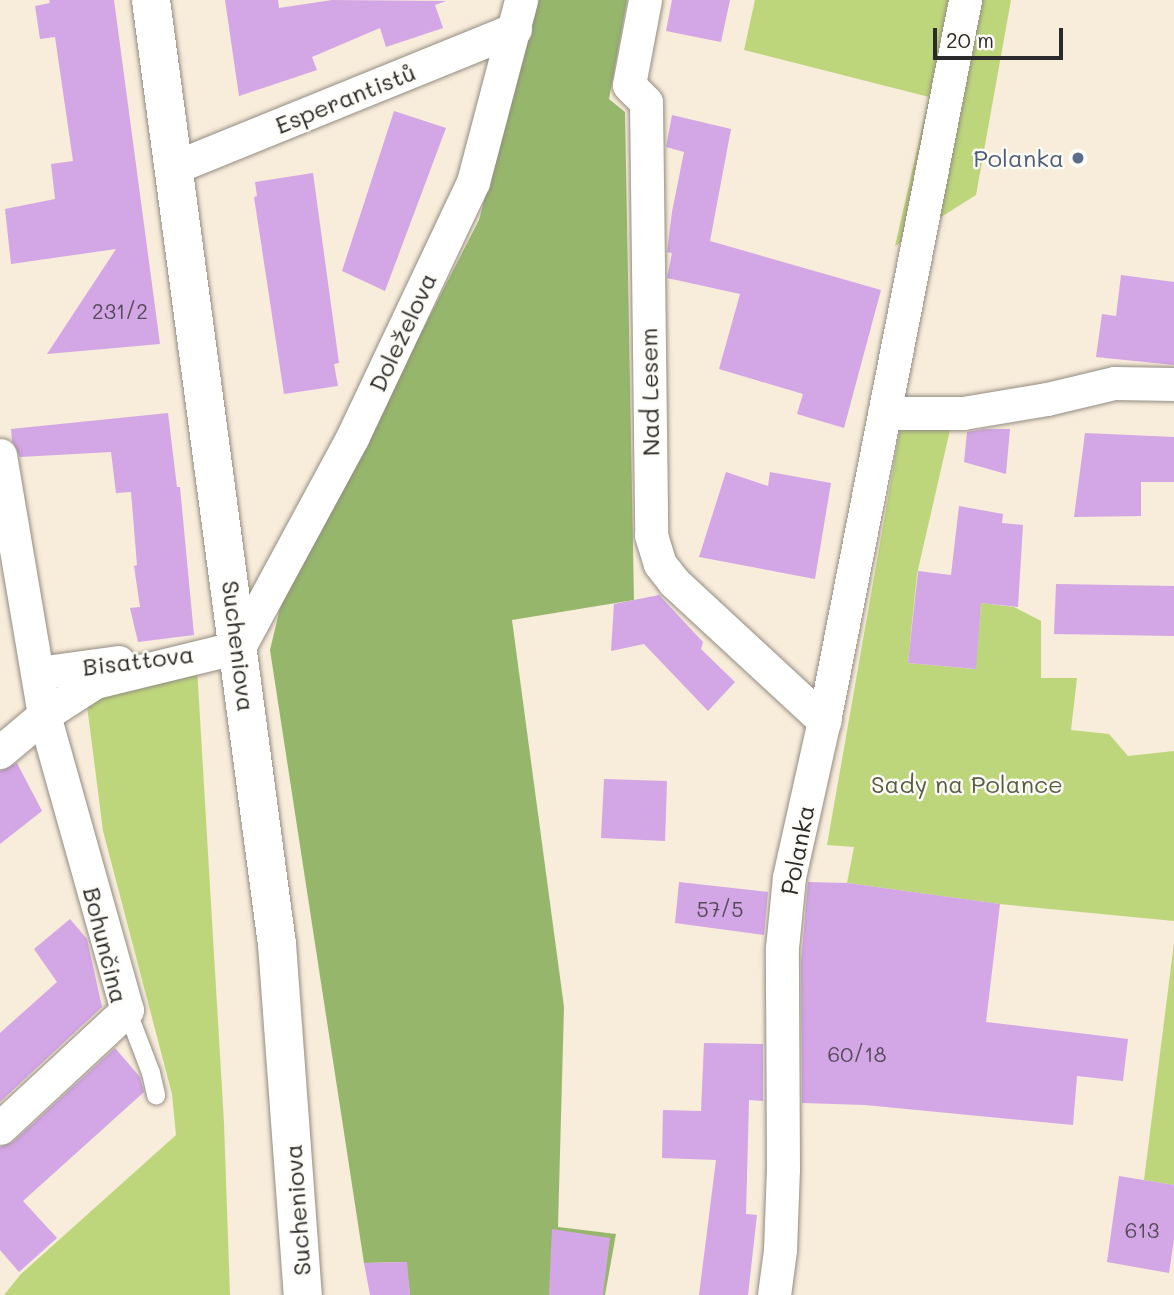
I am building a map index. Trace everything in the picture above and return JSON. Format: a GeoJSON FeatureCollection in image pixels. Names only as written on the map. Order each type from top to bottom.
{"type":"FeatureCollection","features":[{"type":"Feature","properties":{"kind":"main road","name":"Sucheniova"},"geometry":{"type":"LineString","coordinates":[[152,0],[277,944],[303,1295]]}},
{"type":"Feature","properties":{"kind":"street","name":"Nad Lesem"},"geometry":{"type":"LineString","coordinates":[[645,0],[629,85],[646,102],[651,535],[660,564],[674,582],[824,721]]}},
{"type":"Feature","properties":{"kind":"street","name":"Polanka"},"geometry":{"type":"LineString","coordinates":[[774,1295],[780,1250],[783,1169],[782,948],[789,877],[824,721],[965,0]]}},
{"type":"Feature","properties":{"kind":"street","name":"Esperantistů"},"geometry":{"type":"LineString","coordinates":[[175,167],[518,15]]}},
{"type":"Feature","properties":{"kind":"street","name":"Doleželova"},"geometry":{"type":"LineString","coordinates":[[239,647],[352,438],[473,182],[518,15]]}},
{"type":"Feature","properties":{"kind":"street"},"geometry":{"type":"LineString","coordinates":[[884,412],[963,412],[1047,399],[1114,383],[1174,384]]}},
{"type":"Feature","properties":{"kind":"street","name":"Bohunčina"},"geometry":{"type":"LineString","coordinates":[[0,455],[44,715],[127,1010],[0,1128]]}},
{"type":"Feature","properties":{"kind":"street"},"geometry":{"type":"LineString","coordinates":[[0,752],[44,715],[95,682],[239,647]]}},
{"type":"Feature","properties":{"kind":"street","name":"Bisattova"},"geometry":{"type":"LineString","coordinates":[[38,673],[239,647]]}},
{"type":"Feature","properties":{"kind":"lane"},"geometry":{"type":"LineString","coordinates":[[127,1010],[152,1073],[156,1095]]}},
{"type":"Feature","properties":{"kind":"green space"},"geometry":{"type":"Polygon","coordinates":[[[537,0],[627,0],[609,99],[625,112],[634,600],[512,620],[564,1007],[558,1227],[616,1234],[605,1295],[410,1295],[406,1262],[364,1263],[270,650],[280,608],[479,220],[537,0]]]}},
{"type":"Feature","properties":{"kind":"green space"},"geometry":{"type":"Polygon","coordinates":[[[755,0],[1011,0],[976,195],[895,246],[929,97],[744,50],[755,0]]]}},
{"type":"Feature","properties":{"kind":"green space","name":"Sady na Polance"},"geometry":{"type":"Polygon","coordinates":[[[900,429],[950,430],[917,574],[908,663],[975,669],[981,603],[1014,607],[1041,621],[1041,678],[1077,678],[1071,730],[1109,734],[1128,756],[1174,751],[1174,921],[999,904],[847,883],[854,847],[827,845],[900,429]]]}},
{"type":"Feature","properties":{"kind":"green space"},"geometry":{"type":"Polygon","coordinates":[[[197,667],[224,1123],[230,1295],[4,1295],[21,1274],[176,1135],[172,1094],[103,831],[84,682],[197,667]]]}},
{"type":"Feature","properties":{"kind":"green space"},"geometry":{"type":"Polygon","coordinates":[[[1174,943],[1174,1185],[1144,1180],[1174,943]]]}},
{"type":"Feature","properties":{"kind":"building"},"geometry":{"type":"Polygon","coordinates":[[[49,0],[114,0],[160,344],[47,354],[116,249],[11,264],[5,209],[55,199],[51,164],[73,161],[55,37],[40,39],[35,6],[50,3],[49,0]]]}},
{"type":"Feature","properties":{"kind":"building"},"geometry":{"type":"Polygon","coordinates":[[[225,0],[278,0],[279,8],[332,0],[446,1],[435,5],[443,28],[386,47],[380,28],[312,57],[317,70],[239,96],[225,0]]]}},
{"type":"Feature","properties":{"kind":"building"},"geometry":{"type":"Polygon","coordinates":[[[672,0],[730,0],[721,42],[666,31],[672,0]]]}},
{"type":"Feature","properties":{"kind":"building"},"geometry":{"type":"Polygon","coordinates":[[[394,111],[446,128],[385,291],[342,271],[394,111]]]}},
{"type":"Feature","properties":{"kind":"building"},"geometry":{"type":"Polygon","coordinates":[[[672,115],[731,129],[710,241],[881,290],[844,428],[797,414],[803,394],[719,369],[740,294],[667,278],[672,253],[667,252],[672,212],[684,152],[666,147],[672,115]]]}},
{"type":"Feature","properties":{"kind":"building"},"geometry":{"type":"Polygon","coordinates":[[[313,173],[339,363],[334,364],[338,386],[284,394],[254,197],[257,196],[255,182],[313,173]]]}},
{"type":"Feature","properties":{"kind":"building"},"geometry":{"type":"Polygon","coordinates":[[[1121,275],[1174,282],[1174,365],[1096,357],[1102,314],[1116,316],[1121,275]]]}},
{"type":"Feature","properties":{"kind":"building"},"geometry":{"type":"Polygon","coordinates":[[[168,413],[177,487],[180,487],[194,635],[138,642],[130,608],[140,607],[134,566],[137,565],[131,492],[116,493],[111,452],[20,457],[12,441],[11,429],[168,413]]]}},
{"type":"Feature","properties":{"kind":"building"},"geometry":{"type":"Polygon","coordinates":[[[1010,429],[1006,474],[964,462],[967,432],[1010,429]]]}},
{"type":"Feature","properties":{"kind":"building"},"geometry":{"type":"Polygon","coordinates":[[[1085,433],[1174,437],[1174,482],[1141,482],[1141,516],[1074,517],[1085,433]]]}},
{"type":"Feature","properties":{"kind":"building"},"geometry":{"type":"Polygon","coordinates":[[[726,472],[768,486],[770,472],[831,483],[815,579],[699,557],[726,472]]]}},
{"type":"Feature","properties":{"kind":"building"},"geometry":{"type":"Polygon","coordinates":[[[959,506],[1003,514],[1002,523],[1023,525],[1018,607],[981,603],[976,669],[908,663],[918,571],[951,575],[959,506]]]}},
{"type":"Feature","properties":{"kind":"building"},"geometry":{"type":"Polygon","coordinates":[[[1056,584],[1174,586],[1174,636],[1054,634],[1056,584]]]}},
{"type":"Feature","properties":{"kind":"building"},"geometry":{"type":"Polygon","coordinates":[[[659,595],[703,642],[701,649],[735,682],[708,711],[644,644],[611,651],[614,604],[659,595]]]}},
{"type":"Feature","properties":{"kind":"building"},"geometry":{"type":"Polygon","coordinates":[[[17,763],[42,811],[0,844],[0,771],[17,763]]]}},
{"type":"Feature","properties":{"kind":"building"},"geometry":{"type":"Polygon","coordinates":[[[604,779],[667,781],[665,841],[601,838],[604,779]]]}},
{"type":"Feature","properties":{"kind":"building"},"geometry":{"type":"Polygon","coordinates":[[[679,882],[768,892],[764,935],[675,923],[679,882]]]}},
{"type":"Feature","properties":{"kind":"building"},"geometry":{"type":"Polygon","coordinates":[[[808,882],[847,883],[1000,904],[986,1022],[1128,1039],[1123,1081],[1077,1076],[1073,1125],[865,1105],[802,1103],[801,962],[808,882]]]}},
{"type":"Feature","properties":{"kind":"building"},"geometry":{"type":"Polygon","coordinates":[[[70,919],[87,939],[102,1007],[0,1102],[0,1033],[57,982],[34,949],[70,919]]]}},
{"type":"Feature","properties":{"kind":"building"},"geometry":{"type":"Polygon","coordinates":[[[704,1043],[763,1044],[763,1101],[749,1100],[746,1214],[757,1215],[748,1295],[699,1295],[716,1160],[662,1158],[663,1110],[701,1111],[704,1043]]]}},
{"type":"Feature","properties":{"kind":"building"},"geometry":{"type":"Polygon","coordinates":[[[115,1048],[140,1077],[144,1092],[23,1201],[57,1238],[19,1272],[0,1250],[0,1147],[13,1142],[115,1048]]]}},
{"type":"Feature","properties":{"kind":"building"},"geometry":{"type":"Polygon","coordinates":[[[1119,1176],[1174,1185],[1174,1239],[1169,1273],[1107,1262],[1119,1176]]]}},
{"type":"Feature","properties":{"kind":"building"},"geometry":{"type":"Polygon","coordinates":[[[552,1229],[610,1238],[603,1295],[549,1295],[552,1229]]]}},
{"type":"Feature","properties":{"kind":"building"},"geometry":{"type":"Polygon","coordinates":[[[407,1262],[410,1295],[370,1295],[364,1263],[407,1262]]]}},
{"type":"Feature","properties":{"kind":"place","name":"Polanka"},"geometry":{"type":"Point","coordinates":[1078,158]}}]}
